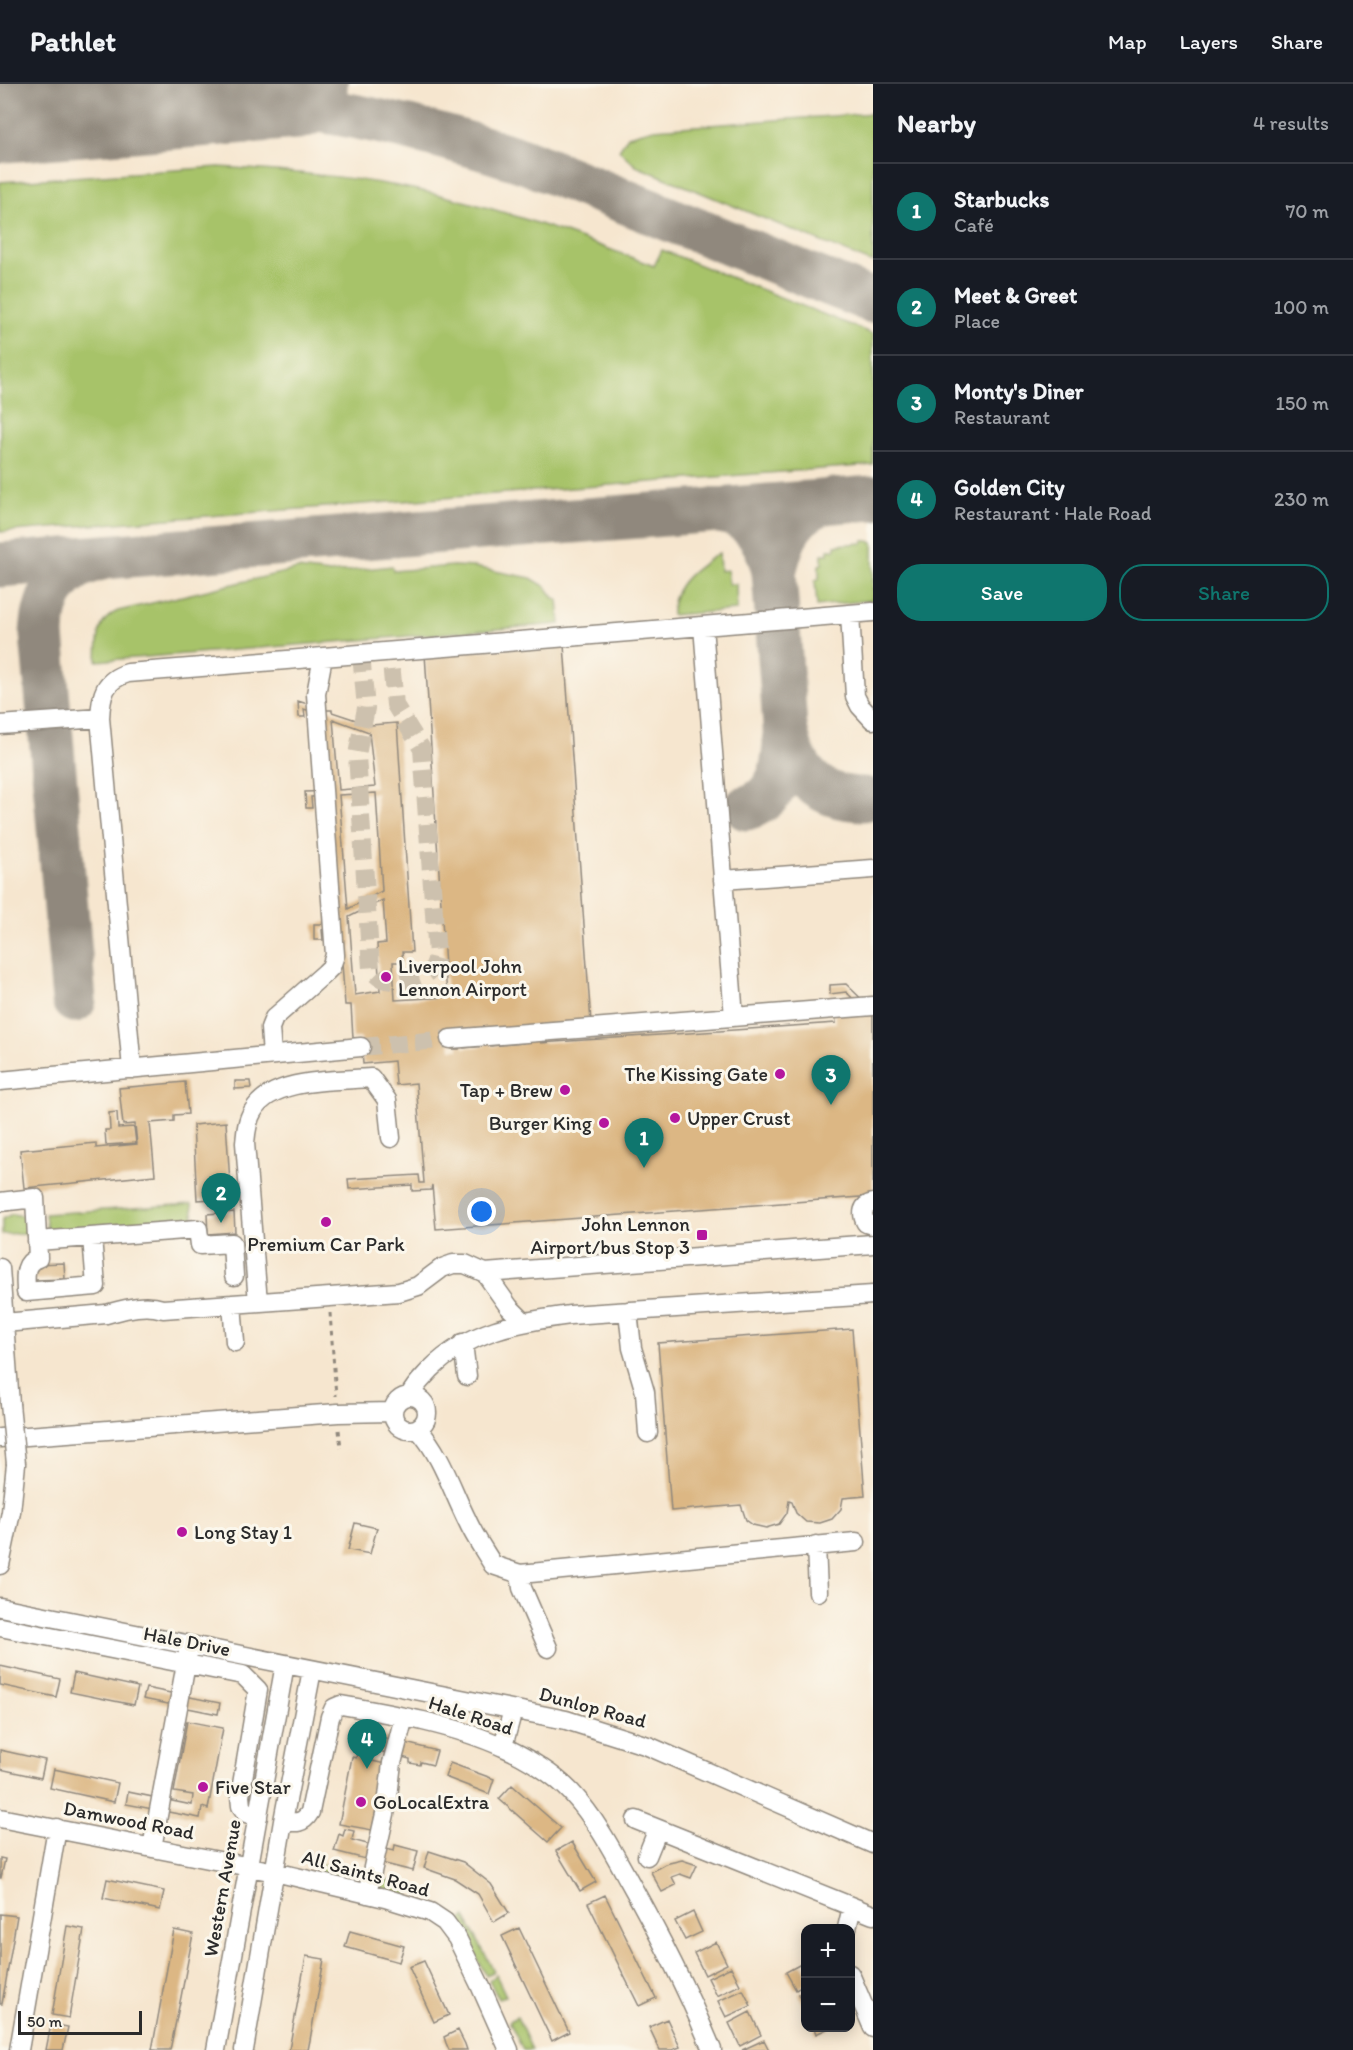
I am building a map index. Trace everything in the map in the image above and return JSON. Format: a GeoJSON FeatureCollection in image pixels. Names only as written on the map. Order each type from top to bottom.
{"type":"FeatureCollection","features":[{"type":"Feature","properties":{"kind":"street"},"geometry":{"type":"LineString","coordinates":[[132,1069],[100,718],[100,702],[104,691],[117,676],[128,673],[873,612]]}},
{"type":"Feature","properties":{"kind":"street"},"geometry":{"type":"LineString","coordinates":[[850,614],[855,696],[860,706],[873,720]]}},
{"type":"Feature","properties":{"kind":"street"},"geometry":{"type":"LineString","coordinates":[[703,626],[734,1017]]}},
{"type":"Feature","properties":{"kind":"street"},"geometry":{"type":"LineString","coordinates":[[272,1055],[270,1028],[274,1018],[331,967],[335,955],[316,694],[323,657]]}},
{"type":"Feature","properties":{"kind":"street"},"geometry":{"type":"LineString","coordinates":[[0,725],[100,718]]}},
{"type":"Feature","properties":{"kind":"street"},"geometry":{"type":"LineString","coordinates":[[723,880],[873,869]]}},
{"type":"Feature","properties":{"kind":"street"},"geometry":{"type":"LineString","coordinates":[[450,1039],[873,1006]]}},
{"type":"Feature","properties":{"kind":"street"},"geometry":{"type":"LineString","coordinates":[[0,1081],[361,1047]]}},
{"type":"Feature","properties":{"kind":"street"},"geometry":{"type":"LineString","coordinates":[[258,1302],[245,1143],[253,1110],[271,1094],[296,1084],[371,1078],[387,1100],[391,1138]]}},
{"type":"Feature","properties":{"kind":"street"},"geometry":{"type":"LineString","coordinates":[[0,1202],[35,1198],[38,1258],[32,1260],[25,1268],[26,1292],[96,1286],[92,1237]]}},
{"type":"Feature","properties":{"kind":"street"},"geometry":{"type":"LineString","coordinates":[[873,1203],[866,1205],[863,1217],[866,1223],[873,1225]]}},
{"type":"Feature","properties":{"kind":"street"},"geometry":{"type":"LineString","coordinates":[[37,1241],[198,1229],[200,1245],[232,1243],[234,1276]]}},
{"type":"Feature","properties":{"kind":"street"},"geometry":{"type":"LineString","coordinates":[[4,1323],[106,1314],[122,1318],[153,1316],[163,1309],[399,1292],[418,1286],[442,1268],[453,1264],[465,1264],[485,1273],[873,1244]]}},
{"type":"Feature","properties":{"kind":"street"},"geometry":{"type":"LineString","coordinates":[[0,1268],[16,1464],[0,1564]]}},
{"type":"Feature","properties":{"kind":"street"},"geometry":{"type":"LineString","coordinates":[[485,1273],[509,1307],[524,1321]]}},
{"type":"Feature","properties":{"kind":"street"},"geometry":{"type":"LineString","coordinates":[[410,1395],[415,1386],[439,1362],[463,1343],[524,1321],[570,1315],[873,1295]]}},
{"type":"Feature","properties":{"kind":"street"},"geometry":{"type":"LineString","coordinates":[[232,1304],[235,1342]]}},
{"type":"Feature","properties":{"kind":"street"},"geometry":{"type":"LineString","coordinates":[[628,1311],[632,1348],[645,1392],[648,1432]]}},
{"type":"Feature","properties":{"kind":"street"},"geometry":{"type":"LineString","coordinates":[[463,1343],[467,1376]]}},
{"type":"Feature","properties":{"kind":"street"},"geometry":{"type":"LineString","coordinates":[[410,1395],[423,1401],[428,1410],[426,1421],[418,1429],[412,1430],[400,1427],[396,1423],[393,1412],[397,1401],[410,1395]]}},
{"type":"Feature","properties":{"kind":"street"},"geometry":{"type":"LineString","coordinates":[[0,1438],[338,1413],[393,1412]]}},
{"type":"Feature","properties":{"kind":"street"},"geometry":{"type":"LineString","coordinates":[[418,1429],[426,1437],[451,1483],[468,1522],[493,1565],[520,1574],[856,1542]]}},
{"type":"Feature","properties":{"kind":"street"},"geometry":{"type":"LineString","coordinates":[[816,1545],[818,1592]]}},
{"type":"Feature","properties":{"kind":"street"},"geometry":{"type":"LineString","coordinates":[[520,1574],[522,1588],[548,1648]]}},
{"type":"Feature","properties":{"kind":"street"},"geometry":{"type":"LineString","coordinates":[[0,1607],[285,1664]]}},
{"type":"Feature","properties":{"kind":"street","name":"Hale Drive"},"geometry":{"type":"LineString","coordinates":[[0,1627],[243,1675],[258,1690],[240,1806],[246,1814],[258,1816]]}},
{"type":"Feature","properties":{"kind":"street"},"geometry":{"type":"LineString","coordinates":[[152,1848],[189,1645]]}},
{"type":"Feature","properties":{"kind":"street","name":"Dunlop Road"},"geometry":{"type":"LineString","coordinates":[[285,1664],[567,1720],[648,1746],[873,1844]]}},
{"type":"Feature","properties":{"kind":"street","name":"Western Avenue"},"geometry":{"type":"LineString","coordinates":[[216,2050],[285,1664]]}},
{"type":"Feature","properties":{"kind":"street"},"geometry":{"type":"LineString","coordinates":[[244,2050],[283,1821],[312,1670]]}},
{"type":"Feature","properties":{"kind":"street","name":"Hale Road"},"geometry":{"type":"LineString","coordinates":[[283,1821],[298,1823],[310,1812],[330,1717],[334,1708],[341,1705],[404,1717],[503,1746],[534,1764],[569,1790],[594,1820],[652,1921],[712,2050]]}},
{"type":"Feature","properties":{"kind":"street"},"geometry":{"type":"LineString","coordinates":[[503,1746],[513,1710]]}},
{"type":"Feature","properties":{"kind":"street"},"geometry":{"type":"LineString","coordinates":[[367,1894],[387,1805],[392,1763],[404,1717]]}},
{"type":"Feature","properties":{"kind":"street","name":"Damwood Road"},"geometry":{"type":"LineString","coordinates":[[0,1818],[275,1872]]}},
{"type":"Feature","properties":{"kind":"street"},"geometry":{"type":"LineString","coordinates":[[636,1820],[873,1916]]}},
{"type":"Feature","properties":{"kind":"street"},"geometry":{"type":"LineString","coordinates":[[19,2050],[57,1828]]}},
{"type":"Feature","properties":{"kind":"street"},"geometry":{"type":"LineString","coordinates":[[646,1856],[658,1829]]}},
{"type":"Feature","properties":{"kind":"street","name":"All Saints Road"},"geometry":{"type":"LineString","coordinates":[[275,1872],[430,1912],[445,1922],[457,1938],[509,2050]]}},
{"type":"Feature","properties":{"kind":"street"},"geometry":{"type":"LineString","coordinates":[[848,1924],[852,1907]]}},
{"type":"Feature","properties":{"kind":"street"},"geometry":{"type":"LineString","coordinates":[[852,1978],[873,2028]]}},
{"type":"Feature","properties":{"kind":"path"},"geometry":{"type":"LineString","coordinates":[[329,1308],[341,1448]]}},
{"type":"Feature","properties":{"kind":"green space"},"geometry":{"type":"Polygon","coordinates":[[[873,113],[873,263],[636,166],[619,150],[628,136],[654,129],[873,113]]]}},
{"type":"Feature","properties":{"kind":"green space"},"geometry":{"type":"Polygon","coordinates":[[[219,167],[331,176],[430,193],[527,220],[654,266],[662,250],[873,334],[873,465],[0,532],[0,182],[219,167]]]}},
{"type":"Feature","properties":{"kind":"green space"},"geometry":{"type":"Polygon","coordinates":[[[863,540],[873,542],[873,600],[817,606],[815,580],[819,579],[822,554],[828,554],[828,550],[835,549],[835,545],[863,543],[863,540]]]}},
{"type":"Feature","properties":{"kind":"green space"},"geometry":{"type":"Polygon","coordinates":[[[719,553],[720,571],[727,570],[729,584],[736,584],[737,610],[672,615],[675,595],[686,578],[719,553]]]}},
{"type":"Feature","properties":{"kind":"green space"},"geometry":{"type":"Polygon","coordinates":[[[392,566],[393,571],[453,566],[474,567],[531,578],[546,587],[554,598],[558,599],[560,624],[97,661],[98,638],[102,625],[118,611],[298,569],[330,573],[392,566]]]}},
{"type":"Feature","properties":{"kind":"green space"},"geometry":{"type":"Polygon","coordinates":[[[192,1204],[194,1222],[47,1232],[45,1214],[192,1204]]]}},
{"type":"Feature","properties":{"kind":"green space"},"geometry":{"type":"Polygon","coordinates":[[[12,1214],[29,1217],[31,1233],[2,1234],[2,1219],[12,1214]]]}},
{"type":"Feature","properties":{"kind":"green space"},"geometry":{"type":"Polygon","coordinates":[[[319,1864],[342,1870],[338,1878],[319,1873],[319,1864]]]}},
{"type":"Feature","properties":{"kind":"green space"},"geometry":{"type":"Polygon","coordinates":[[[374,1877],[411,1887],[407,1896],[376,1887],[374,1877]]]}},
{"type":"Feature","properties":{"kind":"green space"},"geometry":{"type":"Polygon","coordinates":[[[465,1917],[494,1971],[486,1975],[458,1923],[465,1917]]]}},
{"type":"Feature","properties":{"kind":"green space"},"geometry":{"type":"Polygon","coordinates":[[[496,1975],[506,1996],[498,1998],[489,1980],[496,1975]]]}},
{"type":"Feature","properties":{"kind":"green space"},"geometry":{"type":"Polygon","coordinates":[[[517,2017],[532,2050],[523,2050],[510,2023],[517,2017]]]}},
{"type":"Feature","properties":{"kind":"building","name":"Liverpool John Lennon Airport"},"geometry":{"type":"Polygon","coordinates":[[[564,645],[591,1023],[539,1027],[541,1043],[836,1023],[835,1013],[865,1010],[846,992],[830,994],[830,985],[846,984],[873,1010],[873,1196],[436,1229],[432,1185],[431,1190],[412,1191],[412,1185],[349,1189],[348,1179],[419,1175],[420,1183],[424,1183],[416,1083],[396,1085],[394,1061],[363,1064],[361,1038],[353,1038],[351,1005],[345,1005],[339,922],[322,930],[323,940],[314,940],[314,924],[321,924],[338,915],[329,796],[311,797],[312,808],[306,808],[305,792],[328,791],[322,715],[304,709],[305,717],[299,717],[298,701],[332,710],[332,712],[371,725],[397,723],[412,952],[402,952],[403,962],[393,962],[395,1000],[447,997],[425,654],[564,645]],[[333,719],[339,790],[375,787],[369,732],[333,719]],[[376,793],[339,795],[348,909],[382,891],[376,793]],[[383,900],[349,917],[355,995],[380,991],[377,944],[386,943],[383,900]],[[523,1029],[490,1031],[491,1046],[523,1043],[523,1029]],[[483,1032],[463,1034],[464,1048],[485,1046],[483,1032]],[[458,1034],[449,1035],[451,1049],[459,1049],[458,1034]]]}},
{"type":"Feature","properties":{"kind":"building"},"geometry":{"type":"Polygon","coordinates":[[[235,1081],[250,1081],[251,1088],[235,1089],[235,1081]]]}},
{"type":"Feature","properties":{"kind":"building"},"geometry":{"type":"Polygon","coordinates":[[[185,1082],[188,1114],[174,1115],[174,1121],[150,1123],[155,1175],[24,1188],[20,1150],[96,1143],[96,1148],[137,1144],[135,1124],[123,1125],[119,1088],[185,1082]]]}},
{"type":"Feature","properties":{"kind":"building"},"geometry":{"type":"Polygon","coordinates":[[[117,1112],[118,1128],[134,1127],[136,1143],[106,1145],[105,1130],[110,1130],[109,1113],[117,1112]]]}},
{"type":"Feature","properties":{"kind":"building"},"geometry":{"type":"Polygon","coordinates":[[[226,1122],[231,1198],[197,1200],[193,1125],[226,1122]]]}},
{"type":"Feature","properties":{"kind":"building"},"geometry":{"type":"Polygon","coordinates":[[[234,1212],[235,1232],[208,1234],[207,1214],[234,1212]]]}},
{"type":"Feature","properties":{"kind":"building"},"geometry":{"type":"Polygon","coordinates":[[[64,1263],[65,1279],[35,1280],[34,1264],[64,1263]]]}},
{"type":"Feature","properties":{"kind":"building"},"geometry":{"type":"Polygon","coordinates":[[[852,1329],[865,1496],[843,1498],[841,1509],[832,1519],[820,1523],[806,1522],[796,1513],[792,1502],[789,1501],[787,1513],[779,1524],[766,1528],[753,1525],[746,1520],[741,1505],[671,1511],[658,1343],[852,1329]]]}},
{"type":"Feature","properties":{"kind":"building"},"geometry":{"type":"Polygon","coordinates":[[[355,1523],[377,1528],[370,1554],[348,1550],[355,1523]]]}},
{"type":"Feature","properties":{"kind":"building"},"geometry":{"type":"Polygon","coordinates":[[[0,1666],[60,1679],[56,1697],[0,1685],[0,1666]]]}},
{"type":"Feature","properties":{"kind":"building"},"geometry":{"type":"Polygon","coordinates":[[[74,1673],[138,1687],[134,1705],[70,1692],[74,1673]]]}},
{"type":"Feature","properties":{"kind":"building"},"geometry":{"type":"Polygon","coordinates":[[[146,1688],[220,1703],[218,1714],[143,1699],[146,1688]]]}},
{"type":"Feature","properties":{"kind":"building"},"geometry":{"type":"Polygon","coordinates":[[[187,1721],[223,1728],[208,1809],[202,1807],[200,1818],[126,1804],[128,1792],[192,1805],[193,1795],[174,1792],[187,1721]]]}},
{"type":"Feature","properties":{"kind":"building"},"geometry":{"type":"Polygon","coordinates":[[[359,1731],[437,1751],[433,1765],[421,1762],[420,1765],[410,1763],[410,1759],[371,1749],[368,1760],[385,1764],[372,1830],[339,1824],[352,1757],[356,1758],[359,1745],[356,1745],[359,1731]]]}},
{"type":"Feature","properties":{"kind":"building"},"geometry":{"type":"Polygon","coordinates":[[[0,1750],[45,1760],[41,1778],[0,1769],[0,1750]]]}},
{"type":"Feature","properties":{"kind":"building"},"geometry":{"type":"Polygon","coordinates":[[[450,1763],[494,1779],[489,1794],[445,1777],[450,1763]]]}},
{"type":"Feature","properties":{"kind":"building"},"geometry":{"type":"Polygon","coordinates":[[[54,1769],[118,1783],[114,1802],[50,1788],[54,1769]]]}},
{"type":"Feature","properties":{"kind":"building"},"geometry":{"type":"Polygon","coordinates":[[[512,1785],[561,1828],[548,1842],[499,1799],[512,1785]]]}},
{"type":"Feature","properties":{"kind":"building"},"geometry":{"type":"Polygon","coordinates":[[[345,1829],[354,1831],[352,1840],[394,1851],[395,1845],[418,1851],[413,1871],[334,1851],[339,1834],[343,1836],[345,1829]]]}},
{"type":"Feature","properties":{"kind":"building"},"geometry":{"type":"Polygon","coordinates":[[[572,1842],[596,1882],[580,1891],[556,1851],[572,1842]]]}},
{"type":"Feature","properties":{"kind":"building"},"geometry":{"type":"Polygon","coordinates":[[[429,1851],[463,1862],[491,1884],[509,1913],[494,1922],[478,1894],[455,1879],[424,1868],[429,1851]]]}},
{"type":"Feature","properties":{"kind":"building"},"geometry":{"type":"Polygon","coordinates":[[[0,1858],[5,1859],[1,1878],[0,1878],[0,1858]]]}},
{"type":"Feature","properties":{"kind":"building"},"geometry":{"type":"Polygon","coordinates":[[[682,1860],[697,1865],[691,1878],[680,1874],[672,1877],[676,1885],[662,1892],[651,1872],[665,1864],[682,1860]]]}},
{"type":"Feature","properties":{"kind":"building"},"geometry":{"type":"Polygon","coordinates":[[[107,1879],[164,1891],[160,1910],[103,1898],[107,1879]]]}},
{"type":"Feature","properties":{"kind":"building"},"geometry":{"type":"Polygon","coordinates":[[[605,1895],[656,1998],[639,2006],[588,1903],[605,1895]]]}},
{"type":"Feature","properties":{"kind":"building"},"geometry":{"type":"Polygon","coordinates":[[[693,1912],[702,1932],[685,1940],[675,1921],[693,1912]]]}},
{"type":"Feature","properties":{"kind":"building"},"geometry":{"type":"Polygon","coordinates":[[[0,1914],[17,1916],[2,2004],[0,2004],[0,1914]]]}},
{"type":"Feature","properties":{"kind":"building"},"geometry":{"type":"Polygon","coordinates":[[[67,1926],[84,1929],[69,2018],[52,2015],[67,1926]]]}},
{"type":"Feature","properties":{"kind":"building"},"geometry":{"type":"Polygon","coordinates":[[[519,1928],[569,2032],[552,2041],[502,1936],[519,1928]]]}},
{"type":"Feature","properties":{"kind":"building"},"geometry":{"type":"Polygon","coordinates":[[[174,1930],[193,1934],[170,2050],[152,2050],[174,1930]]]}},
{"type":"Feature","properties":{"kind":"building"},"geometry":{"type":"Polygon","coordinates":[[[350,1931],[404,1946],[399,1962],[345,1947],[350,1931]]]}},
{"type":"Feature","properties":{"kind":"building"},"geometry":{"type":"Polygon","coordinates":[[[716,1942],[727,1964],[705,1975],[694,1953],[716,1942]]]}},
{"type":"Feature","properties":{"kind":"building"},"geometry":{"type":"Polygon","coordinates":[[[306,1956],[324,1959],[310,2040],[308,2050],[289,2050],[306,1956]]]}},
{"type":"Feature","properties":{"kind":"building"},"geometry":{"type":"Polygon","coordinates":[[[424,1961],[449,2015],[434,2022],[409,1967],[424,1961]]]}},
{"type":"Feature","properties":{"kind":"building"},"geometry":{"type":"Polygon","coordinates":[[[801,1964],[801,1987],[796,1990],[786,1972],[801,1964]]]}},
{"type":"Feature","properties":{"kind":"building"},"geometry":{"type":"Polygon","coordinates":[[[731,1967],[740,1985],[717,1996],[708,1978],[731,1967]]]}},
{"type":"Feature","properties":{"kind":"building"},"geometry":{"type":"Polygon","coordinates":[[[743,1990],[751,2006],[726,2017],[718,2001],[743,1990]]]}},
{"type":"Feature","properties":{"kind":"building"},"geometry":{"type":"Polygon","coordinates":[[[750,2012],[761,2035],[740,2046],[729,2023],[750,2012]]]}},
{"type":"Feature","properties":{"kind":"building"},"geometry":{"type":"Polygon","coordinates":[[[667,2019],[680,2047],[660,2050],[649,2027],[667,2019]]]}},
{"type":"Feature","properties":{"kind":"building"},"geometry":{"type":"Polygon","coordinates":[[[51,2024],[68,2027],[63,2050],[46,2050],[51,2024]]]}},
{"type":"Feature","properties":{"kind":"building"},"geometry":{"type":"Polygon","coordinates":[[[458,2030],[467,2050],[449,2050],[444,2037],[458,2030]]]}},
{"type":"Feature","properties":{"kind":"building"},"geometry":{"type":"Polygon","coordinates":[[[764,2040],[769,2050],[742,2050],[764,2040]]]}},
{"type":"Feature","properties":{"kind":"taxiway"},"geometry":{"type":"LineString","coordinates":[[35,104],[148,98],[228,100],[315,109],[401,126],[527,162],[873,301]]}},
{"type":"Feature","properties":{"kind":"taxiway"},"geometry":{"type":"LineString","coordinates":[[0,565],[873,498]]}},
{"type":"Feature","properties":{"kind":"taxiway"},"geometry":{"type":"LineString","coordinates":[[711,510],[735,515],[750,525],[766,546],[774,572],[781,547],[798,517],[818,504],[832,500]]}},
{"type":"Feature","properties":{"kind":"taxiway"},"geometry":{"type":"LineString","coordinates":[[74,1000],[42,634],[46,607],[57,584],[76,568],[102,558]]}},
{"type":"Feature","properties":{"kind":"taxiway"},"geometry":{"type":"LineString","coordinates":[[774,572],[785,727]]}},
{"type":"Feature","properties":{"kind":"taxiway"},"geometry":{"type":"LineString","coordinates":[[746,808],[767,796],[779,776],[783,764],[785,727],[794,757],[810,780],[833,794],[864,799]]}},
{"type":"Feature","properties":{"kind":"runway"},"geometry":{"type":"LineString","coordinates":[[0,107],[292,84]]}},
{"type":"Feature","properties":{"kind":"tunnel"},"geometry":{"type":"LineString","coordinates":[[361,654],[366,708],[357,755],[371,969],[377,976],[391,981],[415,979],[429,972],[437,955],[422,749],[395,705],[390,651]]}},
{"type":"Feature","properties":{"kind":"tunnel"},"geometry":{"type":"LineString","coordinates":[[361,1047],[450,1039]]}},
{"type":"Feature","properties":{"kind":"place","name":"Liverpool John Lennon Airport"},"geometry":{"type":"Point","coordinates":[386,977]}},
{"type":"Feature","properties":{"kind":"place","name":"The Kissing Gate"},"geometry":{"type":"Point","coordinates":[780,1074]}},
{"type":"Feature","properties":{"kind":"place","name":"Tap + Brew"},"geometry":{"type":"Point","coordinates":[565,1090]}},
{"type":"Feature","properties":{"kind":"place","name":"Monty's Diner"},"geometry":{"type":"Point","coordinates":[831,1105]}},
{"type":"Feature","properties":{"kind":"place","name":"Upper Crust"},"geometry":{"type":"Point","coordinates":[675,1118]}},
{"type":"Feature","properties":{"kind":"place","name":"Burger King"},"geometry":{"type":"Point","coordinates":[604,1123]}},
{"type":"Feature","properties":{"kind":"place","name":"Starbucks"},"geometry":{"type":"Point","coordinates":[644,1168]}},
{"type":"Feature","properties":{"kind":"place","name":"Premium Car Park"},"geometry":{"type":"Point","coordinates":[326,1222]}},
{"type":"Feature","properties":{"kind":"place","name":"Meet & Greet"},"geometry":{"type":"Point","coordinates":[221,1223]}},
{"type":"Feature","properties":{"kind":"place","name":"John Lennon Airport/bus Stop 3"},"geometry":{"type":"Point","coordinates":[702,1235]}},
{"type":"Feature","properties":{"kind":"place","name":"Long Stay 1"},"geometry":{"type":"Point","coordinates":[182,1532]}},
{"type":"Feature","properties":{"kind":"place","name":"Golden City"},"geometry":{"type":"Point","coordinates":[367,1769]}},
{"type":"Feature","properties":{"kind":"place","name":"Five Star"},"geometry":{"type":"Point","coordinates":[203,1787]}},
{"type":"Feature","properties":{"kind":"place","name":"GoLocalExtra"},"geometry":{"type":"Point","coordinates":[361,1802]}}]}
